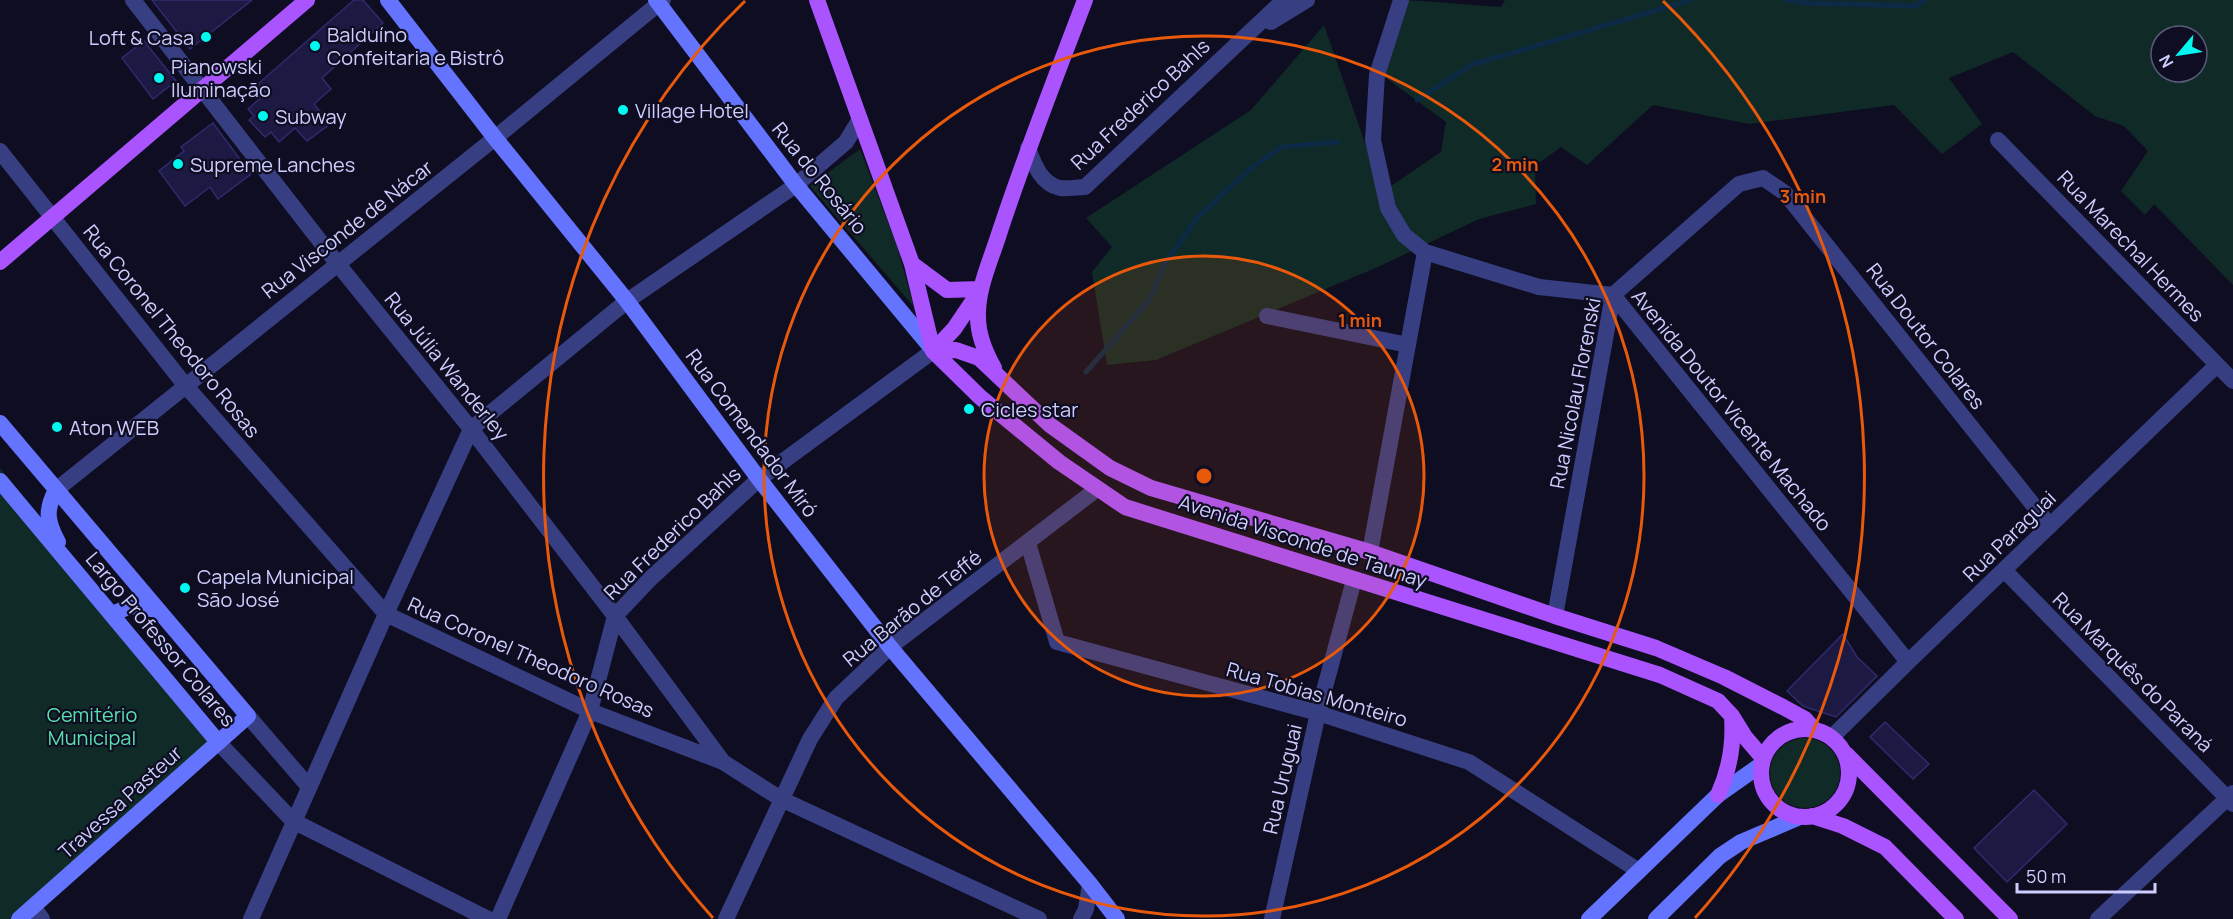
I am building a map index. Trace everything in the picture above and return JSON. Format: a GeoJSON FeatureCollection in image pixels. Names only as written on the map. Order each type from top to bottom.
{"type":"FeatureCollection","features":[{"type":"Feature","properties":{"kind":"main road"},"geometry":{"type":"LineString","coordinates":[[0,262],[307,0]]}},
{"type":"Feature","properties":{"kind":"main road","name":"Rua Comendador Miró"},"geometry":{"type":"LineString","coordinates":[[388,0],[495,138],[627,301],[759,479],[890,647],[1117,919]]}},
{"type":"Feature","properties":{"kind":"main road"},"geometry":{"type":"LineString","coordinates":[[817,0],[912,264],[933,351]]}},
{"type":"Feature","properties":{"kind":"main road"},"geometry":{"type":"LineString","coordinates":[[997,374],[980,337],[978,315],[981,289],[1028,148],[1085,0]]}},
{"type":"Feature","properties":{"kind":"main road","name":"Rua do Rosário"},"geometry":{"type":"LineString","coordinates":[[659,1],[796,185],[933,351]]}},
{"type":"Feature","properties":{"kind":"main road"},"geometry":{"type":"LineString","coordinates":[[912,264],[947,290],[981,289]]}},
{"type":"Feature","properties":{"kind":"main road"},"geometry":{"type":"LineString","coordinates":[[933,351],[954,329],[981,289]]}},
{"type":"Feature","properties":{"kind":"main road"},"geometry":{"type":"LineString","coordinates":[[933,351],[956,350],[968,353],[979,358],[997,374]]}},
{"type":"Feature","properties":{"kind":"main road","name":"Avenida Visconde de Taunay"},"geometry":{"type":"LineString","coordinates":[[933,351],[980,397],[1059,462],[1125,507],[1660,675],[1718,701],[1732,716],[1762,761],[1761,780],[1771,801],[1779,809],[1843,826],[1885,847],[1956,919]]}},
{"type":"Feature","properties":{"kind":"main road","name":"Avenida Visconde de Taunay"},"geometry":{"type":"LineString","coordinates":[[997,374],[1050,425],[1110,468],[1150,488],[1370,552],[1555,616],[1656,648],[1724,677],[1798,715],[1814,729],[1832,737],[1844,753],[2010,919]]}},
{"type":"Feature","properties":{"kind":"main road","name":"Largo Professor Colares"},"geometry":{"type":"LineString","coordinates":[[0,423],[248,716]]}},
{"type":"Feature","properties":{"kind":"main road","name":"Largo Professor Colares"},"geometry":{"type":"LineString","coordinates":[[0,481],[218,742]]}},
{"type":"Feature","properties":{"kind":"main road"},"geometry":{"type":"LineString","coordinates":[[56,489],[49,502],[48,516],[54,535],[66,559]]}},
{"type":"Feature","properties":{"kind":"main road"},"geometry":{"type":"LineString","coordinates":[[112,614],[131,606],[158,610]]}},
{"type":"Feature","properties":{"kind":"main road","name":"Travessa Pasteur"},"geometry":{"type":"LineString","coordinates":[[20,919],[38,914],[248,716]]}},
{"type":"Feature","properties":{"kind":"main road"},"geometry":{"type":"LineString","coordinates":[[1718,795],[1732,753],[1732,716]]}},
{"type":"Feature","properties":{"kind":"main road"},"geometry":{"type":"LineString","coordinates":[[1589,919],[1718,795],[1762,761],[1768,748],[1784,733],[1793,729],[1814,729]]}},
{"type":"Feature","properties":{"kind":"main road"},"geometry":{"type":"LineString","coordinates":[[1656,919],[1720,856],[1741,842],[1833,807],[1845,791],[1849,771],[1844,753]]}},
{"type":"Feature","properties":{"kind":"street","name":"Rua Júlia Wanderley"},"geometry":{"type":"LineString","coordinates":[[133,0],[337,263],[471,429],[615,616],[723,762]]}},
{"type":"Feature","properties":{"kind":"street","name":"Rua Frederico Bahls"},"geometry":{"type":"LineString","coordinates":[[1028,148],[1037,171],[1048,183],[1060,188],[1085,187],[1284,0]]}},
{"type":"Feature","properties":{"kind":"street"},"geometry":{"type":"LineString","coordinates":[[1237,42],[1307,0]]}},
{"type":"Feature","properties":{"kind":"street","name":"Avenida Doutor Vicente Machado"},"geometry":{"type":"LineString","coordinates":[[1401,0],[1377,75],[1373,140],[1388,208],[1404,235],[1425,252],[1539,287],[1613,296],[1908,662]]}},
{"type":"Feature","properties":{"kind":"street","name":"Rua Visconde de Nácar"},"geometry":{"type":"LineString","coordinates":[[56,489],[495,138],[659,1]]}},
{"type":"Feature","properties":{"kind":"street"},"geometry":{"type":"LineString","coordinates":[[251,919],[293,821],[471,429],[627,301],[796,185],[846,142],[860,119]]}},
{"type":"Feature","properties":{"kind":"street","name":"Rua Marechal Hermes"},"geometry":{"type":"LineString","coordinates":[[1998,140],[2233,381]]}},
{"type":"Feature","properties":{"kind":"street","name":"Rua Coronel Theodoro Rosas"},"geometry":{"type":"LineString","coordinates":[[0,151],[185,385],[386,614],[590,711],[723,762],[781,799],[1039,919]]}},
{"type":"Feature","properties":{"kind":"street","name":"Rua Nicolau Florenski"},"geometry":{"type":"LineString","coordinates":[[1555,616],[1613,296],[1740,184],[1763,178]]}},
{"type":"Feature","properties":{"kind":"street","name":"Rua Doutor Colares"},"geometry":{"type":"LineString","coordinates":[[1763,178],[1785,193],[2050,526]]}},
{"type":"Feature","properties":{"kind":"street"},"geometry":{"type":"LineString","coordinates":[[1370,552],[1425,252]]}},
{"type":"Feature","properties":{"kind":"street"},"geometry":{"type":"LineString","coordinates":[[1267,316],[1408,345]]}},
{"type":"Feature","properties":{"kind":"street","name":"Rua Frederico Bahls"},"geometry":{"type":"LineString","coordinates":[[498,919],[590,711],[615,616],[651,578],[759,479],[933,351]]}},
{"type":"Feature","properties":{"kind":"street","name":"Rua Paraguai"},"geometry":{"type":"LineString","coordinates":[[1832,737],[2217,365]]}},
{"type":"Feature","properties":{"kind":"street","name":"Rua Barão de Teffé"},"geometry":{"type":"LineString","coordinates":[[726,919],[810,740],[836,698],[890,647],[1097,489]]}},
{"type":"Feature","properties":{"kind":"street","name":"Rua Tobias Monteiro"},"geometry":{"type":"LineString","coordinates":[[1028,543],[1057,642],[1318,713],[1469,762],[1639,871]]}},
{"type":"Feature","properties":{"kind":"street","name":"Rua Marquês do Paraná"},"geometry":{"type":"LineString","coordinates":[[2004,570],[2231,798]]}},
{"type":"Feature","properties":{"kind":"street","name":"Rua Uruguai"},"geometry":{"type":"LineString","coordinates":[[1272,919],[1318,713],[1354,580]]}},
{"type":"Feature","properties":{"kind":"street","name":"Largo Professor Colares"},"geometry":{"type":"LineString","coordinates":[[248,716],[309,787]]}},
{"type":"Feature","properties":{"kind":"street","name":"Largo Professor Colares"},"geometry":{"type":"LineString","coordinates":[[218,742],[293,821],[488,919]]}},
{"type":"Feature","properties":{"kind":"street"},"geometry":{"type":"LineString","coordinates":[[2098,919],[2231,798]]}},
{"type":"Feature","properties":{"kind":"street"},"geometry":{"type":"LineString","coordinates":[[1081,919],[1086,909],[1090,884]]}},
{"type":"Feature","properties":{"kind":"green space"},"geometry":{"type":"Polygon","coordinates":[[[1407,0],[1501,7],[1505,0],[2233,0],[2233,285],[2154,204],[2145,215],[2121,191],[2148,151],[2124,126],[2095,116],[2013,52],[1949,78],[1982,124],[1942,154],[1894,105],[1749,124],[1653,105],[1587,165],[1561,147],[1535,166],[1536,204],[1479,219],[1378,267],[1156,360],[1107,365],[1092,272],[1112,247],[1086,218],[1251,110],[1324,25],[1382,192],[1441,152],[1446,122],[1382,75],[1407,0]]]}},
{"type":"Feature","properties":{"kind":"green space"},"geometry":{"type":"Polygon","coordinates":[[[860,149],[897,246],[914,307],[810,186],[860,149]]]}},
{"type":"Feature","properties":{"kind":"green space","name":"Cemitério Municipal"},"geometry":{"type":"Polygon","coordinates":[[[0,468],[219,735],[31,905],[11,919],[0,919],[0,468]]]}},
{"type":"Feature","properties":{"kind":"green space"},"geometry":{"type":"Polygon","coordinates":[[[1805,738],[1824,744],[1834,754],[1840,773],[1834,792],[1824,802],[1805,808],[1786,802],[1776,792],[1770,773],[1776,754],[1786,744],[1805,738]]]}},
{"type":"Feature","properties":{"kind":"building"},"geometry":{"type":"Polygon","coordinates":[[[152,0],[252,0],[190,49],[152,0]]]}},
{"type":"Feature","properties":{"kind":"building"},"geometry":{"type":"Polygon","coordinates":[[[354,0],[363,0],[383,23],[322,78],[331,89],[314,104],[330,124],[307,141],[295,128],[279,142],[271,132],[265,137],[249,120],[254,116],[248,109],[266,93],[258,84],[354,0]]]}},
{"type":"Feature","properties":{"kind":"building"},"geometry":{"type":"Polygon","coordinates":[[[144,41],[176,81],[153,99],[122,58],[144,41]]]}},
{"type":"Feature","properties":{"kind":"building"},"geometry":{"type":"Polygon","coordinates":[[[213,123],[251,174],[218,199],[210,187],[185,206],[159,171],[184,151],[181,147],[213,123]]]}},
{"type":"Feature","properties":{"kind":"building"},"geometry":{"type":"Polygon","coordinates":[[[1843,634],[1857,657],[1877,676],[1836,717],[1803,706],[1787,691],[1843,634]]]}},
{"type":"Feature","properties":{"kind":"building"},"geometry":{"type":"Polygon","coordinates":[[[1885,722],[1929,764],[1913,779],[1870,737],[1885,722]]]}},
{"type":"Feature","properties":{"kind":"building"},"geometry":{"type":"Polygon","coordinates":[[[2034,790],[2067,824],[2007,882],[1974,848],[2034,790]]]}},
{"type":"Feature","properties":{"kind":"waterway"},"geometry":{"type":"LineString","coordinates":[[1417,100],[1471,65],[1691,0]]}},
{"type":"Feature","properties":{"kind":"waterway"},"geometry":{"type":"LineString","coordinates":[[1786,0],[1807,3],[1915,6],[1925,0]]}},
{"type":"Feature","properties":{"kind":"waterway"},"geometry":{"type":"LineString","coordinates":[[1086,372],[1150,299],[1165,263],[1198,217],[1249,170],[1281,147],[1338,142]]}},
{"type":"Feature","properties":{"kind":"place","name":"Loft & Casa"},"geometry":{"type":"Point","coordinates":[206,37]}},
{"type":"Feature","properties":{"kind":"place","name":"Balduíno Confeitaria e Bistrô"},"geometry":{"type":"Point","coordinates":[315,46]}},
{"type":"Feature","properties":{"kind":"place","name":"Pianowski Iluminação"},"geometry":{"type":"Point","coordinates":[159,78]}},
{"type":"Feature","properties":{"kind":"place","name":"Village Hotel"},"geometry":{"type":"Point","coordinates":[623,110]}},
{"type":"Feature","properties":{"kind":"place","name":"Subway"},"geometry":{"type":"Point","coordinates":[263,116]}},
{"type":"Feature","properties":{"kind":"place","name":"Supreme Lanches"},"geometry":{"type":"Point","coordinates":[178,164]}},
{"type":"Feature","properties":{"kind":"place","name":"Cicles star"},"geometry":{"type":"Point","coordinates":[969,409]}},
{"type":"Feature","properties":{"kind":"place","name":"Aton WEB"},"geometry":{"type":"Point","coordinates":[57,427]}},
{"type":"Feature","properties":{"kind":"place","name":"Capela Municipal São José"},"geometry":{"type":"Point","coordinates":[185,588]}}]}
